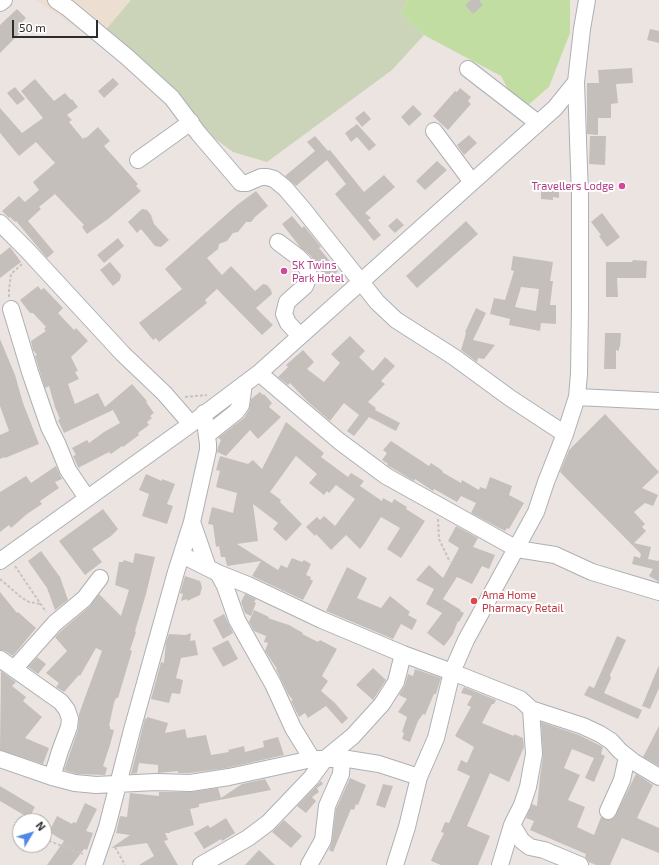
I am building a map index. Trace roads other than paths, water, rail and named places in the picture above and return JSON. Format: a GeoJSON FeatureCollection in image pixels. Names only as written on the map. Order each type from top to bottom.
{"type":"FeatureCollection","features":[{"type":"Feature","properties":{"kind":"street"},"geometry":{"type":"LineString","coordinates":[[0,4],[4,0]]}},
{"type":"Feature","properties":{"kind":"street"},"geometry":{"type":"LineString","coordinates":[[56,0],[68,8],[127,57],[172,98],[241,183],[247,183],[261,177],[267,177],[285,188],[377,302],[396,320],[565,434]]}},
{"type":"Feature","properties":{"kind":"street"},"geometry":{"type":"LineString","coordinates":[[395,865],[407,827],[419,777],[436,738],[452,672],[466,640],[536,512],[577,397],[579,374],[580,196],[576,82],[586,0]]}},
{"type":"Feature","properties":{"kind":"street"},"geometry":{"type":"LineString","coordinates":[[468,69],[538,123]]}},
{"type":"Feature","properties":{"kind":"street"},"geometry":{"type":"LineString","coordinates":[[4,555],[191,424],[259,372],[362,282],[555,108],[576,82]]}},
{"type":"Feature","properties":{"kind":"street"},"geometry":{"type":"LineString","coordinates":[[138,160],[191,122]]}},
{"type":"Feature","properties":{"kind":"street"},"geometry":{"type":"LineString","coordinates":[[434,131],[472,182]]}},
{"type":"Feature","properties":{"kind":"street"},"geometry":{"type":"LineString","coordinates":[[0,223],[123,354],[164,393],[191,424]]}},
{"type":"Feature","properties":{"kind":"street"},"geometry":{"type":"LineString","coordinates":[[278,242],[298,257],[304,263],[308,271],[309,276],[305,286],[287,302],[284,314],[288,323],[300,336]]}},
{"type":"Feature","properties":{"kind":"street"},"geometry":{"type":"LineString","coordinates":[[11,309],[30,372],[49,427],[68,470],[87,498]]}},
{"type":"Feature","properties":{"kind":"street"},"geometry":{"type":"LineString","coordinates":[[259,372],[350,450],[386,476],[517,549],[555,555],[592,572],[659,592]]}},
{"type":"Feature","properties":{"kind":"street"},"geometry":{"type":"LineString","coordinates":[[207,435],[236,412],[241,406],[244,384]]}},
{"type":"Feature","properties":{"kind":"street"},"geometry":{"type":"LineString","coordinates":[[577,397],[659,401]]}},
{"type":"Feature","properties":{"kind":"street"},"geometry":{"type":"LineString","coordinates":[[95,861],[107,827],[163,616],[192,522],[208,450],[204,413]]}},
{"type":"Feature","properties":{"kind":"street"},"geometry":{"type":"LineString","coordinates":[[192,522],[213,570],[231,601],[237,620],[273,684],[293,728],[319,759]]}},
{"type":"Feature","properties":{"kind":"street"},"geometry":{"type":"LineString","coordinates":[[182,555],[322,620],[402,654],[520,699],[531,709],[583,726],[600,734],[627,757],[659,777]]}},
{"type":"Feature","properties":{"kind":"street"},"geometry":{"type":"LineString","coordinates":[[14,669],[55,623],[84,599],[100,578]]}},
{"type":"Feature","properties":{"kind":"street"},"geometry":{"type":"LineString","coordinates":[[201,865],[248,838],[268,823],[311,778],[319,759],[353,736],[382,704],[396,682],[402,654]]}},
{"type":"Feature","properties":{"kind":"street"},"geometry":{"type":"LineString","coordinates":[[0,659],[61,702],[67,710],[70,719],[69,727],[52,777]]}},
{"type":"Feature","properties":{"kind":"street"},"geometry":{"type":"LineString","coordinates":[[500,865],[512,825],[522,805],[528,787],[534,754],[531,709]]}},
{"type":"Feature","properties":{"kind":"street"},"geometry":{"type":"LineString","coordinates":[[309,865],[322,840],[328,806],[353,736]]}},
{"type":"Feature","properties":{"kind":"street"},"geometry":{"type":"LineString","coordinates":[[608,811],[622,780],[627,757]]}},
{"type":"Feature","properties":{"kind":"street"},"geometry":{"type":"LineString","coordinates":[[0,759],[52,777],[75,783],[96,785],[190,783],[229,777],[319,759],[345,759],[379,764],[419,777]]}},
{"type":"Feature","properties":{"kind":"street"},"geometry":{"type":"LineString","coordinates":[[512,825],[522,841],[530,847],[544,850],[580,865]]}},
{"type":"Feature","properties":{"kind":"place","name":"Travellers Lodge"},"geometry":{"type":"Point","coordinates":[622,186]}},
{"type":"Feature","properties":{"kind":"place","name":"SK Twins Park Hotel"},"geometry":{"type":"Point","coordinates":[284,271]}},
{"type":"Feature","properties":{"kind":"place","name":"Ama Home Pharmacy Retail"},"geometry":{"type":"Point","coordinates":[474,601]}}]}
